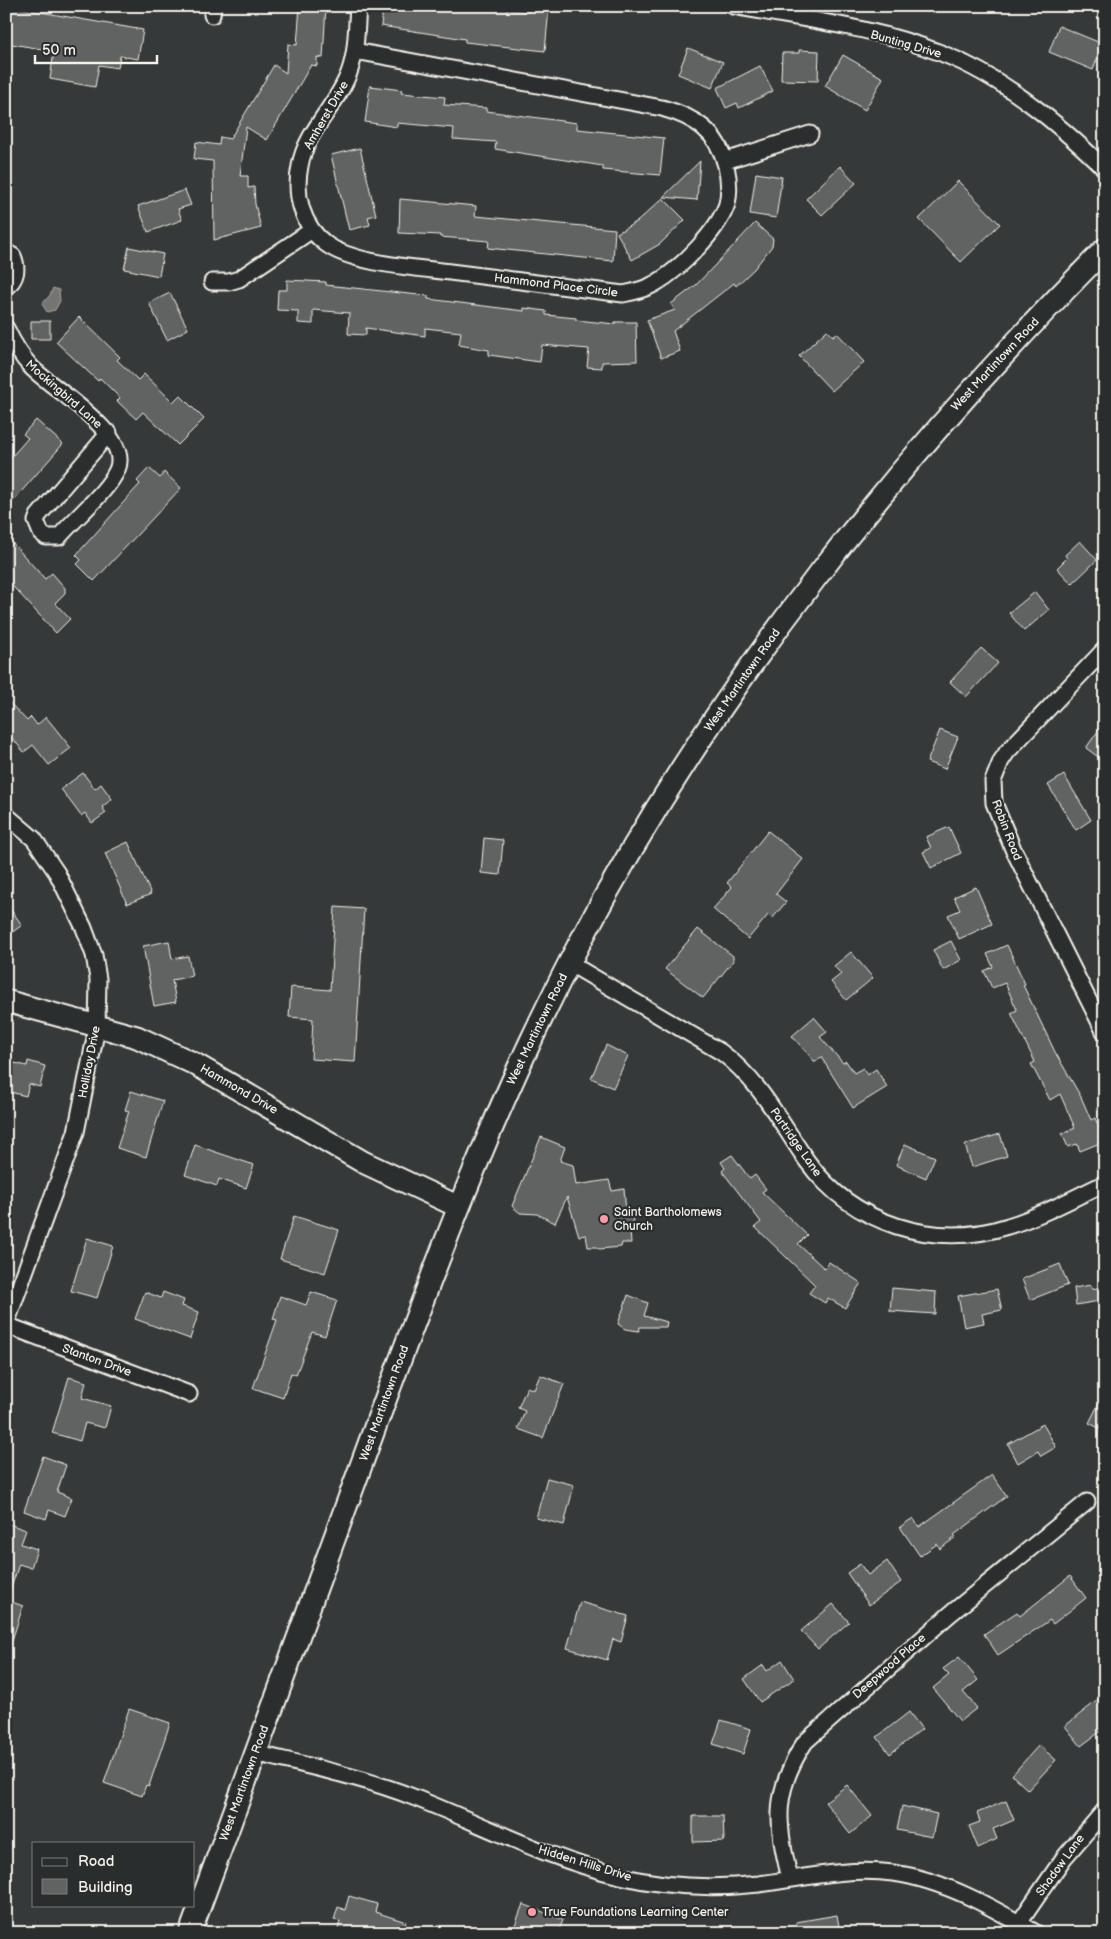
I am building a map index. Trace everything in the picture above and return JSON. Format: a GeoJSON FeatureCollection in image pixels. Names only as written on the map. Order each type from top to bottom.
{"type":"FeatureCollection","features":[{"type":"Feature","properties":{"kind":"main road","name":"West Martintown Road"},"geometry":{"type":"LineString","coordinates":[[190,1933],[401,1357],[459,1207],[523,1056],[569,963],[664,796],[724,703],[805,591],[874,502],[941,422],[1045,310],[1105,249]]}},
{"type":"Feature","properties":{"kind":"main road","name":"Hammond Drive"},"geometry":{"type":"LineString","coordinates":[[6,1001],[97,1028],[137,1037],[174,1053],[363,1162],[459,1207]]}},
{"type":"Feature","properties":{"kind":"street","name":"Amherst Drive"},"geometry":{"type":"LineString","coordinates":[[298,194],[300,165],[304,151],[346,81],[355,51],[358,6]]}},
{"type":"Feature","properties":{"kind":"street","name":"Bunting Drive"},"geometry":{"type":"LineString","coordinates":[[733,6],[849,28],[916,44],[942,53],[992,78],[1024,100],[1063,131],[1105,169]]}},
{"type":"Feature","properties":{"kind":"street","name":"Hammond Place Circle"},"geometry":{"type":"LineString","coordinates":[[298,194],[302,212],[312,230],[327,244],[351,256],[410,267],[623,294],[656,283],[688,258],[722,216],[729,192],[729,178],[725,161],[718,143],[710,133],[690,117],[678,112],[355,51]]}},
{"type":"Feature","properties":{"kind":"street"},"geometry":{"type":"LineString","coordinates":[[725,161],[810,134]]}},
{"type":"Feature","properties":{"kind":"street"},"geometry":{"type":"LineString","coordinates":[[212,282],[229,282],[239,279],[312,230]]}},
{"type":"Feature","properties":{"kind":"street"},"geometry":{"type":"LineString","coordinates":[[6,252],[13,256],[16,270],[14,278],[6,287]]}},
{"type":"Feature","properties":{"kind":"street","name":"Mockingbird Lane"},"geometry":{"type":"LineString","coordinates":[[6,328],[18,352],[32,368],[109,433],[118,450],[118,468],[112,480],[59,536],[46,537],[38,528],[36,521],[38,516],[109,433]]}},
{"type":"Feature","properties":{"kind":"street","name":"Robin Road"},"geometry":{"type":"LineString","coordinates":[[1105,649],[1007,752],[996,771],[993,792],[994,803],[1012,849],[1105,1033]]}},
{"type":"Feature","properties":{"kind":"street","name":"Holliday Drive"},"geometry":{"type":"LineString","coordinates":[[6,815],[34,839],[67,891],[94,955],[98,979],[97,1028],[76,1132],[6,1325]]}},
{"type":"Feature","properties":{"kind":"street","name":"Partridge Lane"},"geometry":{"type":"LineString","coordinates":[[569,963],[721,1052],[736,1063],[760,1089],[820,1177],[850,1204],[877,1220],[898,1227],[941,1235],[981,1234],[1009,1226],[1105,1183]]}},
{"type":"Feature","properties":{"kind":"street","name":"Stanton Drive"},"geometry":{"type":"LineString","coordinates":[[6,1325],[189,1394]]}},
{"type":"Feature","properties":{"kind":"street","name":"Deepwood Place"},"geometry":{"type":"LineString","coordinates":[[790,1878],[781,1842],[779,1805],[785,1778],[804,1742],[949,1615],[1087,1502]]}},
{"type":"Feature","properties":{"kind":"street","name":"Hidden Hills Drive"},"geometry":{"type":"LineString","coordinates":[[256,1753],[376,1784],[413,1797],[554,1856],[619,1876],[690,1886],[759,1884],[790,1878],[869,1871],[913,1876],[980,1902],[1036,1933]]}},
{"type":"Feature","properties":{"kind":"street","name":"Shadow Lane"},"geometry":{"type":"LineString","coordinates":[[1019,1923],[1063,1859],[1105,1810]]}},
{"type":"Feature","properties":{"kind":"shaded area"},"geometry":{"type":"Polygon","coordinates":[[[53,288],[59,290],[60,301],[55,310],[47,312],[42,304],[53,288]]]}},
{"type":"Feature","properties":{"kind":"building"},"geometry":{"type":"Polygon","coordinates":[[[6,6],[143,30],[138,59],[120,56],[118,68],[99,65],[95,87],[50,79],[54,51],[6,43],[6,6]]]}},
{"type":"Feature","properties":{"kind":"building"},"geometry":{"type":"Polygon","coordinates":[[[300,6],[326,6],[323,58],[317,57],[317,66],[311,65],[267,140],[246,127],[240,176],[248,176],[248,188],[254,187],[255,204],[261,228],[214,240],[213,161],[194,159],[196,142],[219,145],[220,137],[230,139],[274,65],[286,73],[288,44],[297,45],[300,6]]]}},
{"type":"Feature","properties":{"kind":"building"},"geometry":{"type":"Polygon","coordinates":[[[383,6],[472,6],[528,12],[528,6],[549,8],[545,51],[465,42],[465,39],[381,26],[383,6]]]}},
{"type":"Feature","properties":{"kind":"building"},"geometry":{"type":"Polygon","coordinates":[[[1059,26],[1103,44],[1093,70],[1049,52],[1059,26]]]}},
{"type":"Feature","properties":{"kind":"building"},"geometry":{"type":"Polygon","coordinates":[[[688,48],[723,62],[712,88],[678,74],[688,48]]]}},
{"type":"Feature","properties":{"kind":"building"},"geometry":{"type":"Polygon","coordinates":[[[799,50],[819,51],[818,81],[781,80],[782,53],[799,53],[799,50]]]}},
{"type":"Feature","properties":{"kind":"building"},"geometry":{"type":"Polygon","coordinates":[[[843,55],[883,78],[865,110],[825,86],[843,55]]]}},
{"type":"Feature","properties":{"kind":"building"},"geometry":{"type":"Polygon","coordinates":[[[760,66],[773,91],[739,108],[737,103],[726,108],[717,88],[760,66]]]}},
{"type":"Feature","properties":{"kind":"building"},"geometry":{"type":"Polygon","coordinates":[[[370,86],[402,90],[401,93],[445,97],[444,105],[486,108],[486,111],[577,123],[577,129],[664,138],[660,175],[603,170],[603,166],[495,149],[496,142],[453,139],[454,128],[397,123],[397,127],[365,122],[370,86]]]}},
{"type":"Feature","properties":{"kind":"building"},"geometry":{"type":"Polygon","coordinates":[[[360,148],[376,215],[368,217],[370,225],[349,230],[331,155],[360,148]]]}},
{"type":"Feature","properties":{"kind":"building"},"geometry":{"type":"Polygon","coordinates":[[[700,161],[697,200],[663,197],[700,161]]]}},
{"type":"Feature","properties":{"kind":"building"},"geometry":{"type":"Polygon","coordinates":[[[840,166],[856,183],[822,215],[806,199],[840,166]]]}},
{"type":"Feature","properties":{"kind":"building"},"geometry":{"type":"Polygon","coordinates":[[[756,173],[782,177],[776,218],[750,214],[756,173]]]}},
{"type":"Feature","properties":{"kind":"building"},"geometry":{"type":"Polygon","coordinates":[[[958,181],[1000,224],[961,262],[919,219],[958,181]]]}},
{"type":"Feature","properties":{"kind":"building"},"geometry":{"type":"Polygon","coordinates":[[[185,190],[191,205],[178,209],[182,220],[148,232],[138,206],[185,190]]]}},
{"type":"Feature","properties":{"kind":"building"},"geometry":{"type":"Polygon","coordinates":[[[663,198],[685,220],[660,244],[632,260],[617,233],[638,221],[663,198]]]}},
{"type":"Feature","properties":{"kind":"building"},"geometry":{"type":"Polygon","coordinates":[[[400,199],[476,206],[475,216],[615,229],[613,261],[488,248],[489,241],[440,237],[440,235],[399,233],[400,199]]]}},
{"type":"Feature","properties":{"kind":"building"},"geometry":{"type":"Polygon","coordinates":[[[755,223],[773,239],[772,246],[754,269],[736,286],[734,283],[673,331],[680,351],[661,358],[647,320],[675,310],[671,304],[696,285],[755,223]]]}},
{"type":"Feature","properties":{"kind":"building"},"geometry":{"type":"Polygon","coordinates":[[[129,247],[163,254],[159,276],[124,269],[129,247]]]}},
{"type":"Feature","properties":{"kind":"building"},"geometry":{"type":"Polygon","coordinates":[[[287,280],[326,282],[326,285],[428,296],[428,299],[524,311],[524,308],[546,311],[546,315],[576,318],[576,320],[615,324],[615,322],[636,322],[637,361],[602,362],[602,368],[587,367],[589,349],[542,345],[540,362],[489,355],[489,350],[459,345],[461,332],[425,328],[425,336],[366,328],[366,335],[348,334],[349,313],[313,310],[313,324],[298,323],[298,311],[277,310],[278,290],[287,290],[287,280]]]}},
{"type":"Feature","properties":{"kind":"building"},"geometry":{"type":"Polygon","coordinates":[[[170,293],[188,329],[167,340],[149,303],[170,293]]]}},
{"type":"Feature","properties":{"kind":"building"},"geometry":{"type":"Polygon","coordinates":[[[79,317],[120,357],[117,360],[138,380],[144,374],[173,402],[180,395],[204,419],[178,445],[143,412],[136,419],[117,401],[120,398],[100,378],[98,381],[56,342],[79,317]]]}},
{"type":"Feature","properties":{"kind":"building"},"geometry":{"type":"Polygon","coordinates":[[[31,321],[50,321],[50,339],[31,339],[31,321]]]}},
{"type":"Feature","properties":{"kind":"building"},"geometry":{"type":"Polygon","coordinates":[[[827,330],[833,336],[837,333],[864,362],[832,391],[799,356],[827,330]]]}},
{"type":"Feature","properties":{"kind":"building"},"geometry":{"type":"Polygon","coordinates":[[[36,420],[63,444],[6,509],[6,463],[28,438],[23,434],[36,420]]]}},
{"type":"Feature","properties":{"kind":"building"},"geometry":{"type":"Polygon","coordinates":[[[149,468],[160,478],[164,472],[181,488],[94,581],[77,564],[81,560],[76,555],[140,484],[137,481],[149,468]]]}},
{"type":"Feature","properties":{"kind":"building"},"geometry":{"type":"Polygon","coordinates":[[[6,536],[45,579],[52,573],[65,588],[65,593],[55,603],[70,619],[56,633],[6,579],[6,536]]]}},
{"type":"Feature","properties":{"kind":"building"},"geometry":{"type":"Polygon","coordinates":[[[1080,541],[1097,560],[1072,584],[1057,568],[1067,558],[1065,555],[1080,541]]]}},
{"type":"Feature","properties":{"kind":"building"},"geometry":{"type":"Polygon","coordinates":[[[1035,592],[1049,610],[1024,631],[1009,613],[1035,592]]]}},
{"type":"Feature","properties":{"kind":"building"},"geometry":{"type":"Polygon","coordinates":[[[981,648],[998,663],[966,697],[950,682],[981,648]]]}},
{"type":"Feature","properties":{"kind":"building"},"geometry":{"type":"Polygon","coordinates":[[[6,699],[27,721],[31,717],[37,725],[46,717],[71,748],[49,765],[33,745],[24,752],[6,731],[6,699]]]}},
{"type":"Feature","properties":{"kind":"building"},"geometry":{"type":"Polygon","coordinates":[[[1105,721],[1105,762],[1086,748],[1105,721]]]}},
{"type":"Feature","properties":{"kind":"building"},"geometry":{"type":"Polygon","coordinates":[[[940,730],[958,737],[945,769],[927,762],[940,730]]]}},
{"type":"Feature","properties":{"kind":"building"},"geometry":{"type":"Polygon","coordinates":[[[83,773],[95,789],[101,784],[112,799],[102,807],[106,813],[92,823],[85,813],[81,816],[61,789],[83,773]]]}},
{"type":"Feature","properties":{"kind":"building"},"geometry":{"type":"Polygon","coordinates":[[[1064,775],[1091,820],[1076,830],[1048,785],[1064,775]]]}},
{"type":"Feature","properties":{"kind":"building"},"geometry":{"type":"Polygon","coordinates":[[[949,827],[961,853],[931,868],[923,852],[931,848],[926,837],[949,827]]]}},
{"type":"Feature","properties":{"kind":"building"},"geometry":{"type":"Polygon","coordinates":[[[768,831],[803,859],[776,894],[786,902],[772,919],[768,915],[748,939],[713,909],[732,887],[727,883],[768,831]]]}},
{"type":"Feature","properties":{"kind":"building"},"geometry":{"type":"Polygon","coordinates":[[[484,838],[503,840],[500,875],[481,873],[484,838]]]}},
{"type":"Feature","properties":{"kind":"building"},"geometry":{"type":"Polygon","coordinates":[[[128,842],[151,894],[127,904],[105,853],[128,842]]]}},
{"type":"Feature","properties":{"kind":"building"},"geometry":{"type":"Polygon","coordinates":[[[976,887],[992,924],[959,939],[948,915],[960,910],[954,897],[976,887]]]}},
{"type":"Feature","properties":{"kind":"building"},"geometry":{"type":"Polygon","coordinates":[[[6,903],[22,925],[6,937],[6,903]]]}},
{"type":"Feature","properties":{"kind":"building"},"geometry":{"type":"Polygon","coordinates":[[[335,907],[364,909],[355,1062],[311,1059],[313,1019],[289,1017],[291,987],[330,990],[335,907]]]}},
{"type":"Feature","properties":{"kind":"building"},"geometry":{"type":"Polygon","coordinates":[[[698,929],[733,956],[733,961],[703,998],[665,969],[698,929]]]}},
{"type":"Feature","properties":{"kind":"building"},"geometry":{"type":"Polygon","coordinates":[[[169,941],[172,959],[188,956],[192,976],[172,980],[176,1002],[154,1006],[143,946],[169,941]]]}},
{"type":"Feature","properties":{"kind":"building"},"geometry":{"type":"Polygon","coordinates":[[[951,941],[961,960],[943,970],[933,950],[951,941]]]}},
{"type":"Feature","properties":{"kind":"building"},"geometry":{"type":"Polygon","coordinates":[[[1007,945],[1025,984],[1023,985],[1055,1052],[1081,1097],[1091,1120],[1095,1118],[1105,1141],[1080,1151],[1077,1144],[1068,1147],[1062,1134],[1075,1128],[1060,1094],[1050,1100],[1031,1064],[1035,1062],[1011,1013],[1017,1010],[1005,983],[992,988],[984,971],[993,967],[987,954],[1007,945]]]}},
{"type":"Feature","properties":{"kind":"building"},"geometry":{"type":"Polygon","coordinates":[[[851,952],[873,978],[846,1000],[831,982],[841,974],[834,966],[851,952]]]}},
{"type":"Feature","properties":{"kind":"building"},"geometry":{"type":"Polygon","coordinates":[[[814,1017],[827,1032],[820,1037],[843,1063],[846,1061],[854,1073],[863,1068],[867,1075],[876,1069],[887,1087],[853,1108],[821,1057],[815,1062],[792,1036],[814,1017]]]}},
{"type":"Feature","properties":{"kind":"building"},"geometry":{"type":"Polygon","coordinates":[[[606,1045],[628,1056],[613,1088],[591,1078],[606,1045]]]}},
{"type":"Feature","properties":{"kind":"building"},"geometry":{"type":"Polygon","coordinates":[[[6,1061],[27,1066],[28,1061],[45,1066],[40,1087],[29,1084],[26,1096],[6,1091],[6,1061]]]}},
{"type":"Feature","properties":{"kind":"building"},"geometry":{"type":"Polygon","coordinates":[[[131,1091],[163,1101],[146,1157],[117,1148],[129,1111],[125,1110],[131,1091]]]}},
{"type":"Feature","properties":{"kind":"building"},"geometry":{"type":"Polygon","coordinates":[[[1000,1134],[1007,1156],[972,1167],[965,1145],[1000,1134]]]}},
{"type":"Feature","properties":{"kind":"building"},"geometry":{"type":"Polygon","coordinates":[[[541,1137],[565,1147],[560,1161],[573,1165],[576,1185],[609,1180],[612,1191],[624,1189],[626,1212],[632,1212],[634,1231],[630,1230],[631,1243],[622,1243],[621,1247],[599,1249],[588,1247],[586,1235],[579,1236],[567,1197],[555,1223],[537,1214],[520,1213],[512,1206],[541,1137]]]}},
{"type":"Feature","properties":{"kind":"building"},"geometry":{"type":"Polygon","coordinates":[[[905,1144],[935,1157],[926,1178],[896,1165],[905,1144]]]}},
{"type":"Feature","properties":{"kind":"building"},"geometry":{"type":"Polygon","coordinates":[[[195,1145],[254,1165],[246,1188],[219,1179],[217,1186],[185,1175],[195,1145]]]}},
{"type":"Feature","properties":{"kind":"building"},"geometry":{"type":"Polygon","coordinates":[[[732,1155],[750,1179],[755,1175],[766,1189],[762,1192],[807,1235],[798,1244],[825,1269],[829,1262],[861,1283],[845,1308],[828,1298],[825,1303],[809,1293],[815,1285],[755,1227],[761,1222],[722,1171],[725,1168],[721,1162],[732,1155]]]}},
{"type":"Feature","properties":{"kind":"building"},"geometry":{"type":"Polygon","coordinates":[[[294,1216],[339,1230],[325,1273],[280,1259],[294,1216]]]}},
{"type":"Feature","properties":{"kind":"building"},"geometry":{"type":"Polygon","coordinates":[[[87,1238],[113,1246],[97,1298],[71,1291],[87,1238]]]}},
{"type":"Feature","properties":{"kind":"building"},"geometry":{"type":"Polygon","coordinates":[[[1060,1264],[1068,1285],[1030,1300],[1022,1279],[1060,1264]]]}},
{"type":"Feature","properties":{"kind":"building"},"geometry":{"type":"Polygon","coordinates":[[[1091,1285],[1092,1289],[1103,1287],[1105,1300],[1076,1305],[1074,1288],[1091,1285]]]}},
{"type":"Feature","properties":{"kind":"building"},"geometry":{"type":"Polygon","coordinates":[[[892,1288],[936,1292],[935,1314],[890,1311],[892,1288]]]}},
{"type":"Feature","properties":{"kind":"building"},"geometry":{"type":"Polygon","coordinates":[[[997,1289],[1002,1310],[982,1314],[984,1323],[964,1327],[958,1296],[997,1289]]]}},
{"type":"Feature","properties":{"kind":"building"},"geometry":{"type":"Polygon","coordinates":[[[145,1292],[161,1298],[163,1292],[184,1300],[182,1306],[199,1312],[190,1339],[135,1319],[145,1292]]]}},
{"type":"Feature","properties":{"kind":"building"},"geometry":{"type":"Polygon","coordinates":[[[311,1292],[337,1300],[325,1336],[312,1332],[296,1375],[291,1373],[283,1398],[253,1388],[277,1320],[273,1319],[280,1296],[306,1305],[311,1292]]]}},
{"type":"Feature","properties":{"kind":"building"},"geometry":{"type":"Polygon","coordinates":[[[628,1295],[648,1303],[644,1316],[667,1322],[666,1327],[640,1327],[639,1331],[625,1329],[618,1324],[628,1295]]]}},
{"type":"Feature","properties":{"kind":"building"},"geometry":{"type":"Polygon","coordinates":[[[540,1375],[564,1384],[543,1438],[518,1429],[525,1411],[518,1408],[527,1387],[534,1390],[540,1375]]]}},
{"type":"Feature","properties":{"kind":"building"},"geometry":{"type":"Polygon","coordinates":[[[69,1377],[86,1382],[82,1398],[111,1406],[105,1428],[85,1423],[80,1441],[52,1433],[69,1377]]]}},
{"type":"Feature","properties":{"kind":"building"},"geometry":{"type":"Polygon","coordinates":[[[1105,1391],[1105,1431],[1089,1423],[1105,1391]]]}},
{"type":"Feature","properties":{"kind":"building"},"geometry":{"type":"Polygon","coordinates":[[[1043,1424],[1056,1447],[1041,1456],[1038,1451],[1018,1463],[1008,1444],[1043,1424]]]}},
{"type":"Feature","properties":{"kind":"building"},"geometry":{"type":"Polygon","coordinates":[[[43,1456],[66,1465],[57,1492],[72,1498],[65,1516],[49,1510],[46,1519],[24,1511],[43,1456]]]}},
{"type":"Feature","properties":{"kind":"building"},"geometry":{"type":"Polygon","coordinates":[[[992,1475],[1007,1496],[954,1535],[956,1537],[940,1549],[937,1544],[920,1556],[900,1527],[913,1518],[919,1527],[992,1475]]]}},
{"type":"Feature","properties":{"kind":"building"},"geometry":{"type":"Polygon","coordinates":[[[547,1478],[574,1485],[564,1525],[536,1518],[547,1478]]]}},
{"type":"Feature","properties":{"kind":"building"},"geometry":{"type":"Polygon","coordinates":[[[6,1523],[26,1530],[21,1544],[37,1549],[31,1568],[19,1564],[9,1594],[6,1593],[6,1523]]]}},
{"type":"Feature","properties":{"kind":"building"},"geometry":{"type":"Polygon","coordinates":[[[887,1561],[901,1582],[869,1605],[847,1573],[860,1564],[868,1575],[887,1561]]]}},
{"type":"Feature","properties":{"kind":"building"},"geometry":{"type":"Polygon","coordinates":[[[1070,1576],[1086,1598],[1053,1624],[1050,1620],[998,1655],[984,1634],[1017,1612],[1020,1616],[1070,1576]]]}},
{"type":"Feature","properties":{"kind":"building"},"geometry":{"type":"Polygon","coordinates":[[[6,1600],[23,1606],[9,1650],[6,1650],[6,1600]]]}},
{"type":"Feature","properties":{"kind":"building"},"geometry":{"type":"Polygon","coordinates":[[[580,1602],[628,1616],[621,1642],[613,1639],[607,1660],[567,1648],[580,1602]]]}},
{"type":"Feature","properties":{"kind":"building"},"geometry":{"type":"Polygon","coordinates":[[[833,1604],[849,1622],[818,1649],[801,1631],[833,1604]]]}},
{"type":"Feature","properties":{"kind":"building"},"geometry":{"type":"Polygon","coordinates":[[[959,1657],[978,1680],[963,1692],[977,1708],[960,1721],[933,1688],[949,1675],[943,1669],[959,1657]]]}},
{"type":"Feature","properties":{"kind":"building"},"geometry":{"type":"Polygon","coordinates":[[[782,1660],[794,1679],[760,1702],[744,1679],[763,1665],[767,1671],[782,1660]]]}},
{"type":"Feature","properties":{"kind":"building"},"geometry":{"type":"Polygon","coordinates":[[[1099,1699],[1105,1707],[1105,1728],[1081,1746],[1065,1726],[1099,1699]]]}},
{"type":"Feature","properties":{"kind":"building"},"geometry":{"type":"Polygon","coordinates":[[[129,1709],[170,1723],[149,1786],[146,1785],[142,1796],[104,1783],[129,1709]]]}},
{"type":"Feature","properties":{"kind":"building"},"geometry":{"type":"Polygon","coordinates":[[[909,1712],[922,1729],[890,1754],[877,1737],[909,1712]]]}},
{"type":"Feature","properties":{"kind":"building"},"geometry":{"type":"Polygon","coordinates":[[[721,1720],[751,1729],[743,1754],[713,1744],[721,1720]]]}},
{"type":"Feature","properties":{"kind":"building"},"geometry":{"type":"Polygon","coordinates":[[[1039,1745],[1056,1760],[1028,1790],[1012,1775],[1039,1745]]]}},
{"type":"Feature","properties":{"kind":"building"},"geometry":{"type":"Polygon","coordinates":[[[847,1785],[872,1816],[850,1834],[825,1802],[847,1785]]]}},
{"type":"Feature","properties":{"kind":"building"},"geometry":{"type":"Polygon","coordinates":[[[1006,1801],[1014,1820],[993,1829],[997,1839],[978,1848],[969,1826],[980,1822],[977,1813],[1006,1801]]]}},
{"type":"Feature","properties":{"kind":"building"},"geometry":{"type":"Polygon","coordinates":[[[902,1806],[937,1814],[932,1837],[897,1830],[902,1806]]]}},
{"type":"Feature","properties":{"kind":"building"},"geometry":{"type":"Polygon","coordinates":[[[693,1816],[723,1816],[724,1841],[693,1842],[693,1816]]]}},
{"type":"Feature","properties":{"kind":"building"},"geometry":{"type":"Polygon","coordinates":[[[349,1896],[377,1904],[375,1912],[406,1922],[402,1933],[337,1933],[340,1921],[334,1920],[338,1907],[345,1910],[349,1896]]]}},
{"type":"Feature","properties":{"kind":"building","name":"True Foundations Learning Center"},"geometry":{"type":"Polygon","coordinates":[[[523,1904],[563,1920],[558,1933],[512,1933],[523,1904]]]}},
{"type":"Feature","properties":{"kind":"building"},"geometry":{"type":"Polygon","coordinates":[[[837,1915],[840,1933],[798,1933],[796,1922],[837,1915]]]}},
{"type":"Feature","properties":{"kind":"place","name":"Saint Bartholomews Church"},"geometry":{"type":"Point","coordinates":[604,1219]}},
{"type":"Feature","properties":{"kind":"place","name":"True Foundations Learning Center"},"geometry":{"type":"Point","coordinates":[532,1912]}}]}
